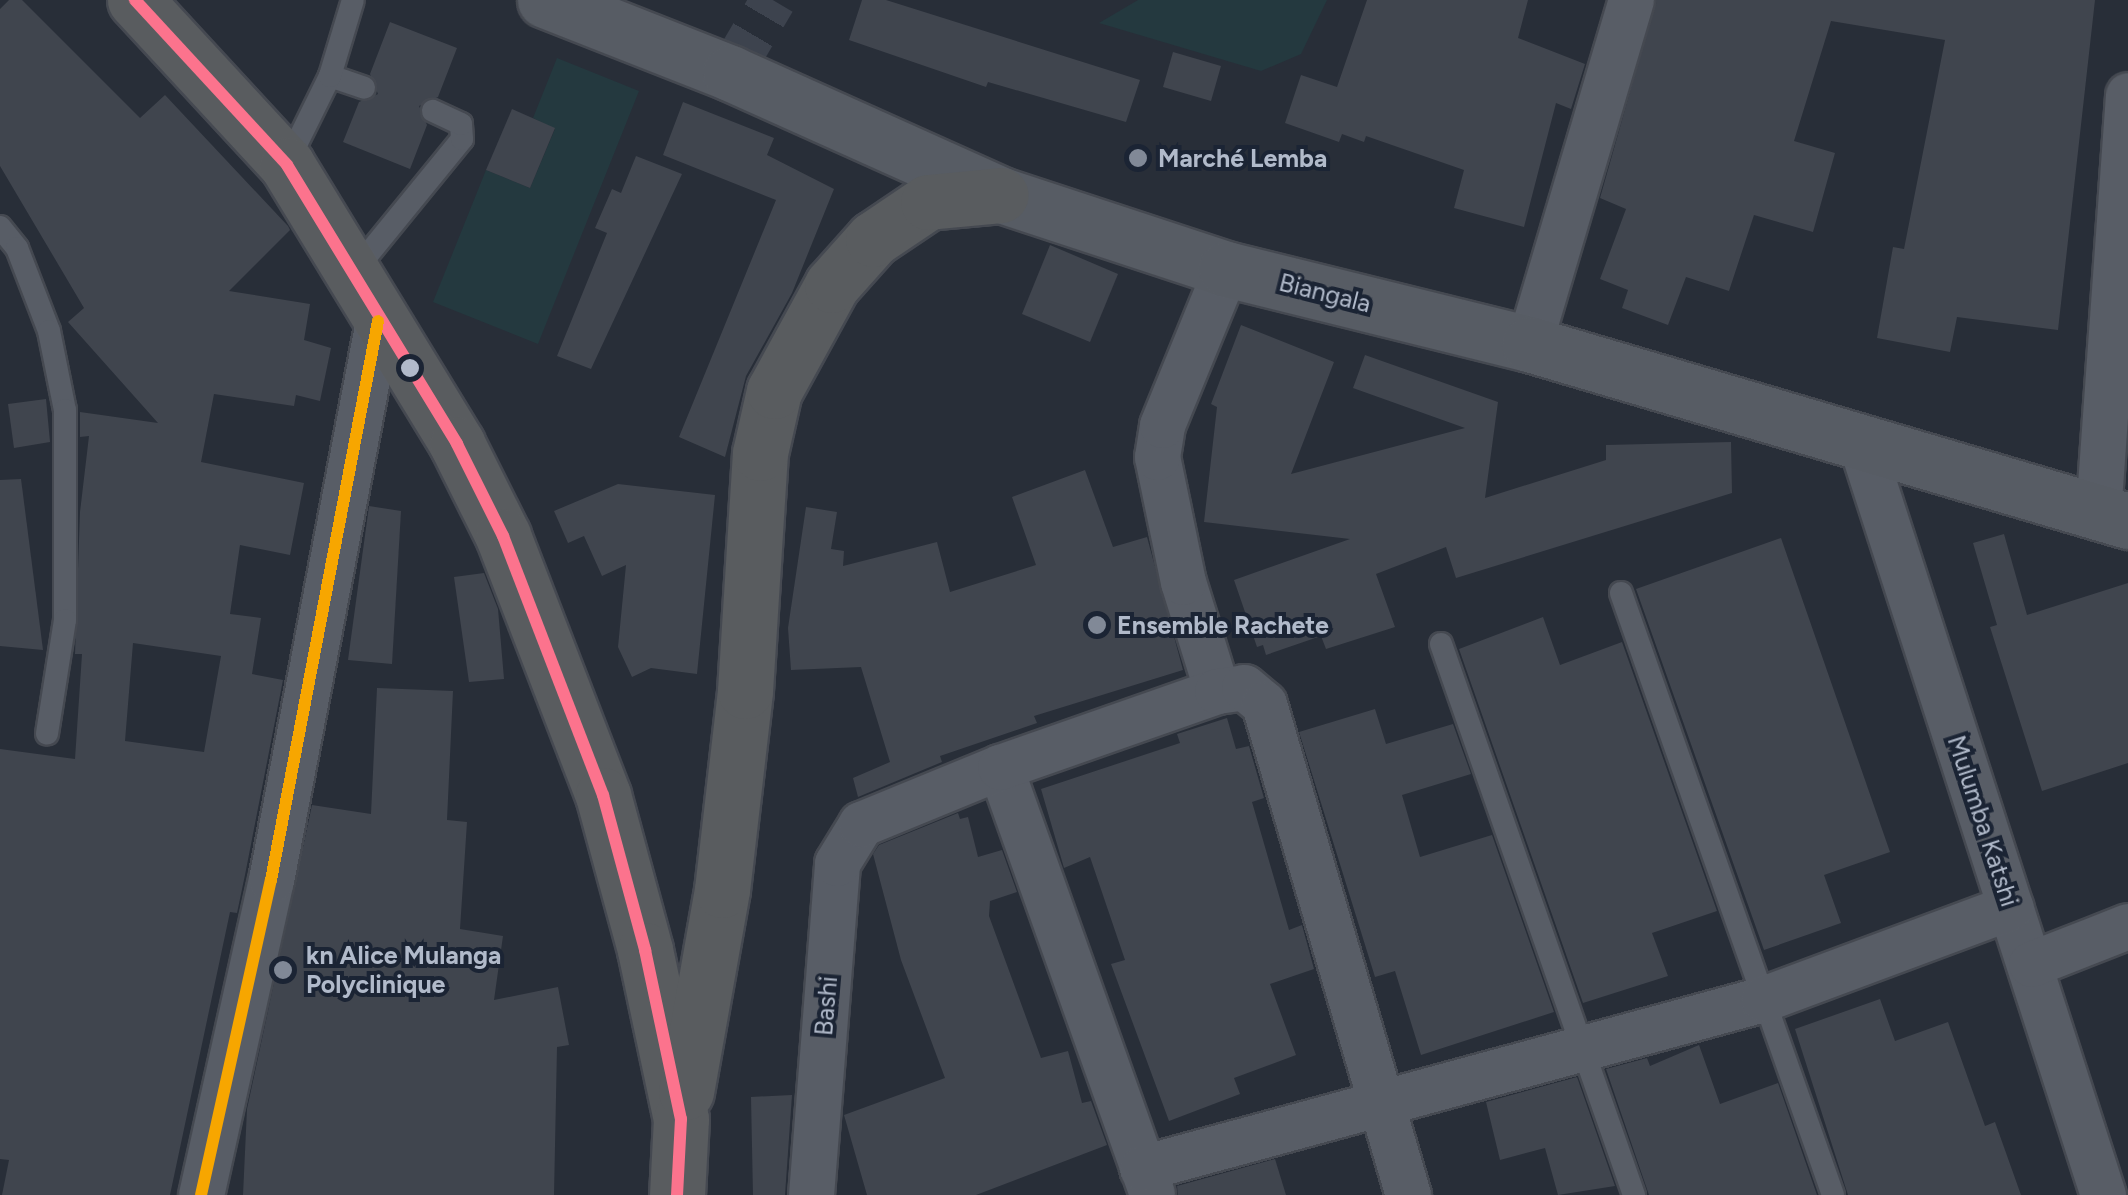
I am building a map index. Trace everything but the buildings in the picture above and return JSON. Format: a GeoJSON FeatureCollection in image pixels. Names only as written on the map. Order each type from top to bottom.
{"type":"FeatureCollection","features":[{"type":"Feature","properties":{"kind":"highway"},"geometry":{"type":"LineString","coordinates":[[135,0],[286,164],[378,321],[458,444],[544,630],[603,795],[645,950],[681,1119]]}},
{"type":"Feature","properties":{"kind":"highway"},"geometry":{"type":"LineString","coordinates":[[676,1195],[681,1119],[722,890],[745,691],[760,453],[774,391],[832,285],[874,239],[928,202],[1001,194]]}},
{"type":"Feature","properties":{"kind":"street","name":"Biangala"},"geometry":{"type":"LineString","coordinates":[[545,0],[730,72],[1001,194],[1226,268],[1528,344],[1862,447],[2113,517]]}},
{"type":"Feature","properties":{"kind":"street"},"geometry":{"type":"LineString","coordinates":[[1528,344],[1632,0]]}},
{"type":"Feature","properties":{"kind":"street"},"geometry":{"type":"LineString","coordinates":[[2113,517],[2128,95]]}},
{"type":"Feature","properties":{"kind":"street"},"geometry":{"type":"LineString","coordinates":[[1217,691],[1183,582],[1157,457],[1162,424],[1226,268]]}},
{"type":"Feature","properties":{"kind":"street"},"geometry":{"type":"LineString","coordinates":[[201,1195],[271,880],[378,321]]}},
{"type":"Feature","properties":{"kind":"street","name":"Mulumba Katshi"},"geometry":{"type":"LineString","coordinates":[[1862,447],[2102,1195]]}},
{"type":"Feature","properties":{"kind":"street"},"geometry":{"type":"LineString","coordinates":[[1408,1195],[1379,1100],[1264,704],[1244,688],[1217,691],[1000,767],[1147,1181],[1379,1100],[1763,999],[2010,907]]}},
{"type":"Feature","properties":{"kind":"street","name":"Bashi"},"geometry":{"type":"LineString","coordinates":[[811,1195],[837,863],[861,824],[1000,767]]}},
{"type":"Feature","properties":{"kind":"street"},"geometry":{"type":"LineString","coordinates":[[2031,964],[2128,926]]}},
{"type":"Feature","properties":{"kind":"lane"},"geometry":{"type":"LineString","coordinates":[[286,164],[330,76],[353,0]]}},
{"type":"Feature","properties":{"kind":"lane"},"geometry":{"type":"LineString","coordinates":[[330,76],[364,88]]}},
{"type":"Feature","properties":{"kind":"lane"},"geometry":{"type":"LineString","coordinates":[[352,274],[462,139],[461,124],[432,111]]}},
{"type":"Feature","properties":{"kind":"lane"},"geometry":{"type":"LineString","coordinates":[[0,227],[17,248],[50,331],[66,410],[65,620],[46,734]]}},
{"type":"Feature","properties":{"kind":"lane"},"geometry":{"type":"LineString","coordinates":[[1621,592],[1833,1195]]}},
{"type":"Feature","properties":{"kind":"lane"},"geometry":{"type":"LineString","coordinates":[[1441,644],[1634,1195]]}},
{"type":"Feature","properties":{"kind":"green space"},"geometry":{"type":"Polygon","coordinates":[[[1138,0],[1327,0],[1301,54],[1261,71],[1099,23],[1138,0]]]}},
{"type":"Feature","properties":{"kind":"green space"},"geometry":{"type":"Polygon","coordinates":[[[557,58],[639,91],[538,344],[433,302],[486,170],[530,188],[555,129],[533,118],[557,58]]]}},
{"type":"Feature","properties":{"kind":"tunnel"},"geometry":{"type":"LineString","coordinates":[[730,73],[773,0]]}},
{"type":"Feature","properties":{"kind":"transit line"},"geometry":{"type":"LineString","coordinates":[[135,0],[287,165],[457,444],[503,536],[603,795],[645,950],[681,1119],[677,1195]]}},
{"type":"Feature","properties":{"kind":"transit line"},"geometry":{"type":"LineString","coordinates":[[201,1195],[271,880],[378,321]]}},
{"type":"Feature","properties":{"kind":"place","name":"Marché Lemba"},"geometry":{"type":"Point","coordinates":[1138,158]}},
{"type":"Feature","properties":{"kind":"place","name":"Ensemble Rachete"},"geometry":{"type":"Point","coordinates":[1097,625]}},
{"type":"Feature","properties":{"kind":"place","name":"kn Alice Mulanga Polyclinique"},"geometry":{"type":"Point","coordinates":[283,970]}}]}
